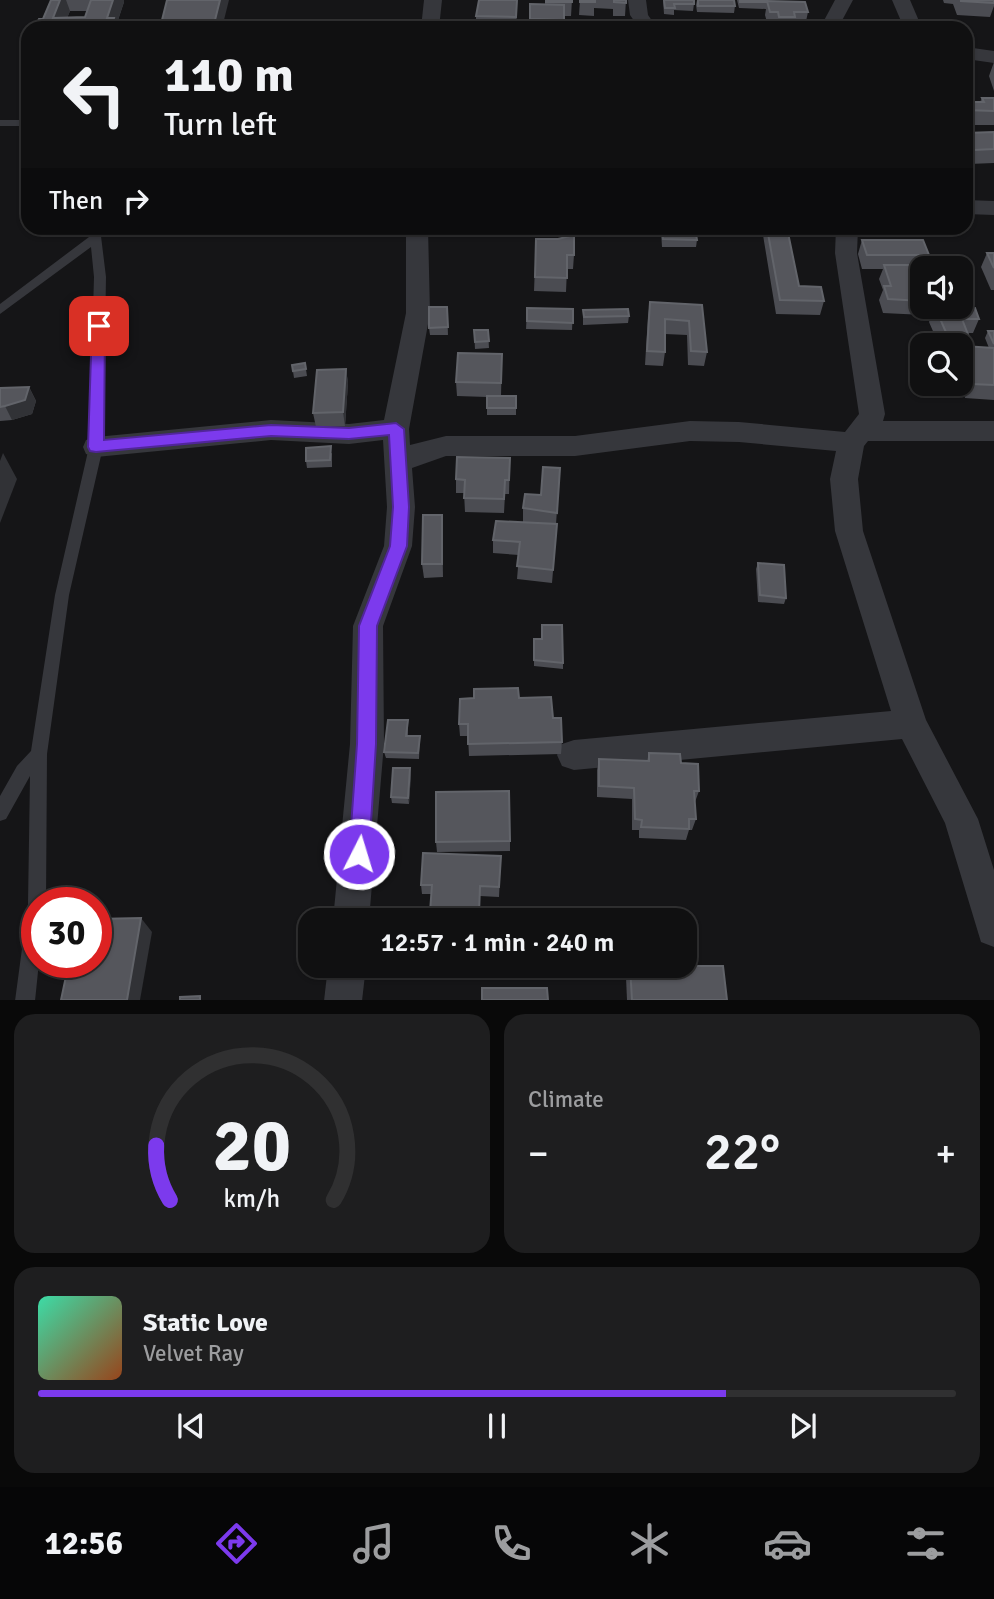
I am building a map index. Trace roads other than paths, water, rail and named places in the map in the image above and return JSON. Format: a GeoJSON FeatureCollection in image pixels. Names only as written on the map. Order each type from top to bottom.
{"type":"FeatureCollection","features":[{"type":"Feature","properties":{"kind":"street"},"geometry":{"type":"LineString","coordinates":[[431,21],[433,0]]}},
{"type":"Feature","properties":{"kind":"street"},"geometry":{"type":"LineString","coordinates":[[637,0],[639,15],[643,21]]}},
{"type":"Feature","properties":{"kind":"street"},"geometry":{"type":"LineString","coordinates":[[833,21],[844,0]]}},
{"type":"Feature","properties":{"kind":"street"},"geometry":{"type":"LineString","coordinates":[[901,0],[910,21]]}},
{"type":"Feature","properties":{"kind":"street"},"geometry":{"type":"LineString","coordinates":[[973,54],[994,57]]}},
{"type":"Feature","properties":{"kind":"street"},"geometry":{"type":"LineString","coordinates":[[973,207],[994,208]]}},
{"type":"Feature","properties":{"kind":"street"},"geometry":{"type":"LineString","coordinates":[[352,908],[367,744],[368,626],[398,546],[401,507],[396,429],[418,313],[417,235]]}},
{"type":"Feature","properties":{"kind":"street"},"geometry":{"type":"LineString","coordinates":[[847,235],[846,253],[872,414],[871,420],[856,437],[844,479],[849,531],[911,724],[961,819],[994,929]]}},
{"type":"Feature","properties":{"kind":"street"},"geometry":{"type":"LineString","coordinates":[[96,447],[271,430],[349,433],[396,429]]}},
{"type":"Feature","properties":{"kind":"street"},"geometry":{"type":"LineString","coordinates":[[399,462],[422,451],[446,446],[575,446],[690,431],[856,437],[994,431]]}},
{"type":"Feature","properties":{"kind":"street"},"geometry":{"type":"LineString","coordinates":[[574,755],[740,741],[821,729],[911,724]]}},
{"type":"Feature","properties":{"kind":"street"},"geometry":{"type":"LineString","coordinates":[[343,1000],[345,978]]}},
{"type":"Feature","properties":{"kind":"lane"},"geometry":{"type":"LineString","coordinates":[[0,123],[21,123]]}},
{"type":"Feature","properties":{"kind":"lane"},"geometry":{"type":"LineString","coordinates":[[0,310],[93,235]]}},
{"type":"Feature","properties":{"kind":"lane"},"geometry":{"type":"LineString","coordinates":[[37,887],[38,754],[62,595],[96,447],[100,277],[95,235]]}},
{"type":"Feature","properties":{"kind":"lane"},"geometry":{"type":"LineString","coordinates":[[0,813],[23,772],[38,754]]}},
{"type":"Feature","properties":{"kind":"lane"},"geometry":{"type":"LineString","coordinates":[[25,1000],[28,978]]}}]}
